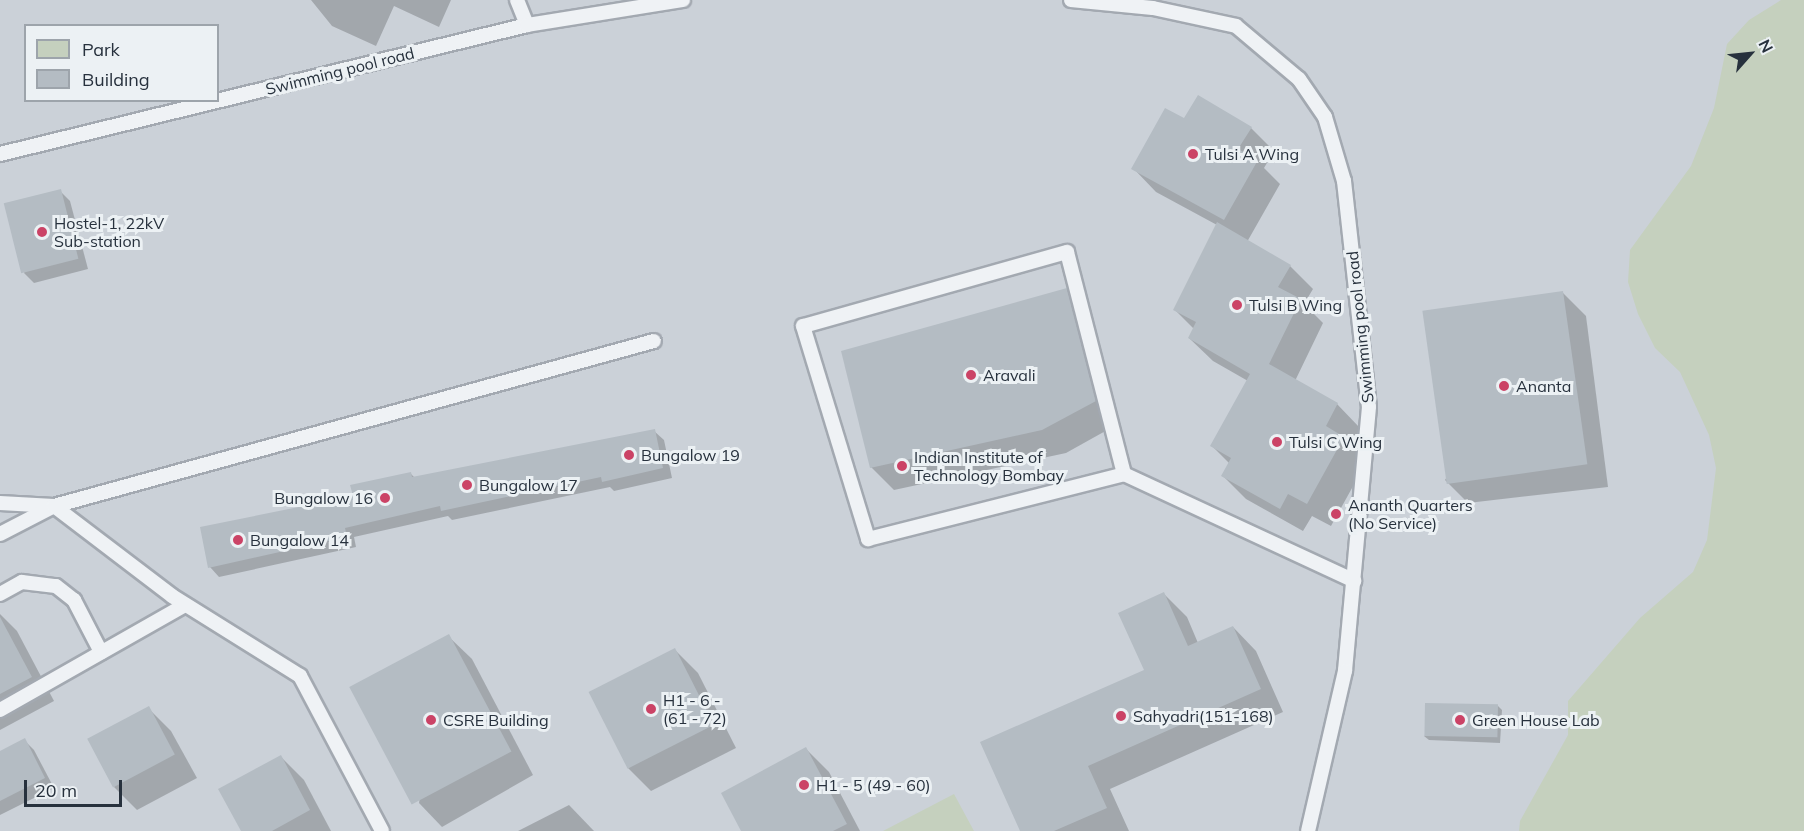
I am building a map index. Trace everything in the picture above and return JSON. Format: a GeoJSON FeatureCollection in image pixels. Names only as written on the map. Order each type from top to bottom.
{"type":"FeatureCollection","features":[{"type":"Feature","properties":{"kind":"lane"},"geometry":{"type":"LineString","coordinates":[[517,0],[527,25]]}},
{"type":"Feature","properties":{"kind":"lane"},"geometry":{"type":"LineString","coordinates":[[584,15],[617,0]]}},
{"type":"Feature","properties":{"kind":"lane","name":"Swimming pool road"},"geometry":{"type":"LineString","coordinates":[[219,100],[527,25],[683,0]]}},
{"type":"Feature","properties":{"kind":"lane","name":"Swimming pool road"},"geometry":{"type":"LineString","coordinates":[[1071,0],[1154,4],[1236,26],[1299,79],[1325,117],[1344,181],[1369,407],[1345,671],[1308,831]]}},
{"type":"Feature","properties":{"kind":"lane","name":"Swimming pool road"},"geometry":{"type":"LineString","coordinates":[[0,154],[212,102]]}},
{"type":"Feature","properties":{"kind":"lane"},"geometry":{"type":"LineString","coordinates":[[1124,474],[1067,252],[803,326],[868,539],[1124,474],[1354,581]]}},
{"type":"Feature","properties":{"kind":"lane"},"geometry":{"type":"LineString","coordinates":[[0,534],[54,506],[654,341]]}},
{"type":"Feature","properties":{"kind":"lane"},"geometry":{"type":"LineString","coordinates":[[0,503],[54,506],[185,605],[300,676],[382,831]]}},
{"type":"Feature","properties":{"kind":"lane"},"geometry":{"type":"LineString","coordinates":[[0,594],[22,582],[56,586],[74,600],[101,652]]}},
{"type":"Feature","properties":{"kind":"lane"},"geometry":{"type":"LineString","coordinates":[[0,710],[185,605]]}},
{"type":"Feature","properties":{"kind":"shaded area","name":"Indian Institute of Technology Bombay"},"geometry":{"type":"Polygon","coordinates":[[[0,0],[1804,0],[1804,831],[0,831],[0,0]]]}},
{"type":"Feature","properties":{"kind":"green space"},"geometry":{"type":"Polygon","coordinates":[[[1781,0],[1804,0],[1804,831],[1519,831],[1520,821],[1568,735],[1568,701],[1640,618],[1693,572],[1707,540],[1716,468],[1709,435],[1680,372],[1655,348],[1638,314],[1628,282],[1630,250],[1691,166],[1714,108],[1727,44],[1749,20],[1781,0]]]}},
{"type":"Feature","properties":{"kind":"green space"},"geometry":{"type":"Polygon","coordinates":[[[954,794],[974,831],[883,831],[954,794]]]}},
{"type":"Feature","properties":{"kind":"building","name":"Tulsi A Wing"},"geometry":{"type":"Polygon","coordinates":[[[1198,95],[1252,127],[1238,149],[1258,160],[1224,220],[1131,169],[1165,108],[1184,118],[1198,95]]]}},
{"type":"Feature","properties":{"kind":"building","name":"Hostel-1, 22kV Sub-station"},"geometry":{"type":"Polygon","coordinates":[[[61,189],[78,259],[21,273],[4,203],[61,189]]]}},
{"type":"Feature","properties":{"kind":"building"},"geometry":{"type":"Polygon","coordinates":[[[1217,222],[1291,265],[1278,287],[1301,299],[1269,364],[1338,403],[1326,426],[1344,437],[1307,504],[1288,494],[1280,509],[1221,476],[1231,458],[1210,446],[1250,374],[1188,338],[1196,322],[1173,310],[1217,222]]]}},
{"type":"Feature","properties":{"kind":"building","name":"Aravali"},"geometry":{"type":"Polygon","coordinates":[[[1067,288],[1096,401],[1042,430],[870,468],[841,351],[1067,288]]]}},
{"type":"Feature","properties":{"kind":"building","name":"Ananta"},"geometry":{"type":"Polygon","coordinates":[[[1563,291],[1587,464],[1447,484],[1422,311],[1563,291]]]}},
{"type":"Feature","properties":{"kind":"building"},"geometry":{"type":"Polygon","coordinates":[[[655,429],[663,468],[602,482],[601,477],[441,511],[440,506],[345,528],[347,537],[208,568],[200,527],[353,496],[350,485],[411,472],[412,477],[655,429]]]}},
{"type":"Feature","properties":{"kind":"building","name":"Sahyadri(151-168)"},"geometry":{"type":"Polygon","coordinates":[[[1164,592],[1188,646],[1233,626],[1261,689],[1088,766],[1107,808],[1054,831],[1020,831],[980,742],[1144,670],[1118,613],[1164,592]]]}},
{"type":"Feature","properties":{"kind":"building"},"geometry":{"type":"Polygon","coordinates":[[[0,617],[32,677],[0,694],[0,617]]]}},
{"type":"Feature","properties":{"kind":"building","name":"CSRE Building"},"geometry":{"type":"Polygon","coordinates":[[[449,634],[511,751],[412,804],[349,687],[449,634]]]}},
{"type":"Feature","properties":{"kind":"building","name":"H1 - 6 - (61 - 72)"},"geometry":{"type":"Polygon","coordinates":[[[675,648],[714,725],[628,769],[589,692],[675,648]]]}},
{"type":"Feature","properties":{"kind":"building","name":"Green House Lab"},"geometry":{"type":"Polygon","coordinates":[[[1425,703],[1498,704],[1497,737],[1424,736],[1425,703]]]}},
{"type":"Feature","properties":{"kind":"building"},"geometry":{"type":"Polygon","coordinates":[[[149,706],[175,755],[113,787],[87,739],[149,706]]]}},
{"type":"Feature","properties":{"kind":"building"},"geometry":{"type":"Polygon","coordinates":[[[25,738],[45,778],[0,801],[0,751],[25,738]]]}},
{"type":"Feature","properties":{"kind":"building","name":"H1 - 5 (49 - 60)"},"geometry":{"type":"Polygon","coordinates":[[[806,747],[847,824],[833,831],[741,831],[721,793],[806,747]]]}},
{"type":"Feature","properties":{"kind":"building"},"geometry":{"type":"Polygon","coordinates":[[[281,755],[310,810],[272,831],[241,831],[218,789],[281,755]]]}},
{"type":"Feature","properties":{"kind":"place","name":"Tulsi A Wing"},"geometry":{"type":"Point","coordinates":[1193,154]}},
{"type":"Feature","properties":{"kind":"place","name":"Hostel-1, 22kV Sub-station"},"geometry":{"type":"Point","coordinates":[42,232]}},
{"type":"Feature","properties":{"kind":"place","name":"Tulsi B Wing"},"geometry":{"type":"Point","coordinates":[1237,305]}},
{"type":"Feature","properties":{"kind":"place","name":"Aravali"},"geometry":{"type":"Point","coordinates":[971,375]}},
{"type":"Feature","properties":{"kind":"place","name":"Ananta"},"geometry":{"type":"Point","coordinates":[1504,386]}},
{"type":"Feature","properties":{"kind":"place","name":"Tulsi C Wing"},"geometry":{"type":"Point","coordinates":[1277,442]}},
{"type":"Feature","properties":{"kind":"place","name":"Bungalow 19"},"geometry":{"type":"Point","coordinates":[629,455]}},
{"type":"Feature","properties":{"kind":"place","name":"Indian Institute of Technology Bombay"},"geometry":{"type":"Point","coordinates":[902,466]}},
{"type":"Feature","properties":{"kind":"place","name":"Bungalow 17"},"geometry":{"type":"Point","coordinates":[467,485]}},
{"type":"Feature","properties":{"kind":"place","name":"Bungalow 16"},"geometry":{"type":"Point","coordinates":[385,498]}},
{"type":"Feature","properties":{"kind":"place","name":"Ananth Quarters (No Service)"},"geometry":{"type":"Point","coordinates":[1336,514]}},
{"type":"Feature","properties":{"kind":"place","name":"Bungalow 14"},"geometry":{"type":"Point","coordinates":[238,540]}},
{"type":"Feature","properties":{"kind":"place","name":"H1 - 6 - (61 - 72)"},"geometry":{"type":"Point","coordinates":[651,709]}},
{"type":"Feature","properties":{"kind":"place","name":"Sahyadri(151-168)"},"geometry":{"type":"Point","coordinates":[1121,716]}},
{"type":"Feature","properties":{"kind":"place","name":"CSRE Building"},"geometry":{"type":"Point","coordinates":[431,720]}},
{"type":"Feature","properties":{"kind":"place","name":"Green House Lab"},"geometry":{"type":"Point","coordinates":[1460,720]}},
{"type":"Feature","properties":{"kind":"place","name":"H1 - 5 (49 - 60)"},"geometry":{"type":"Point","coordinates":[804,785]}}]}
